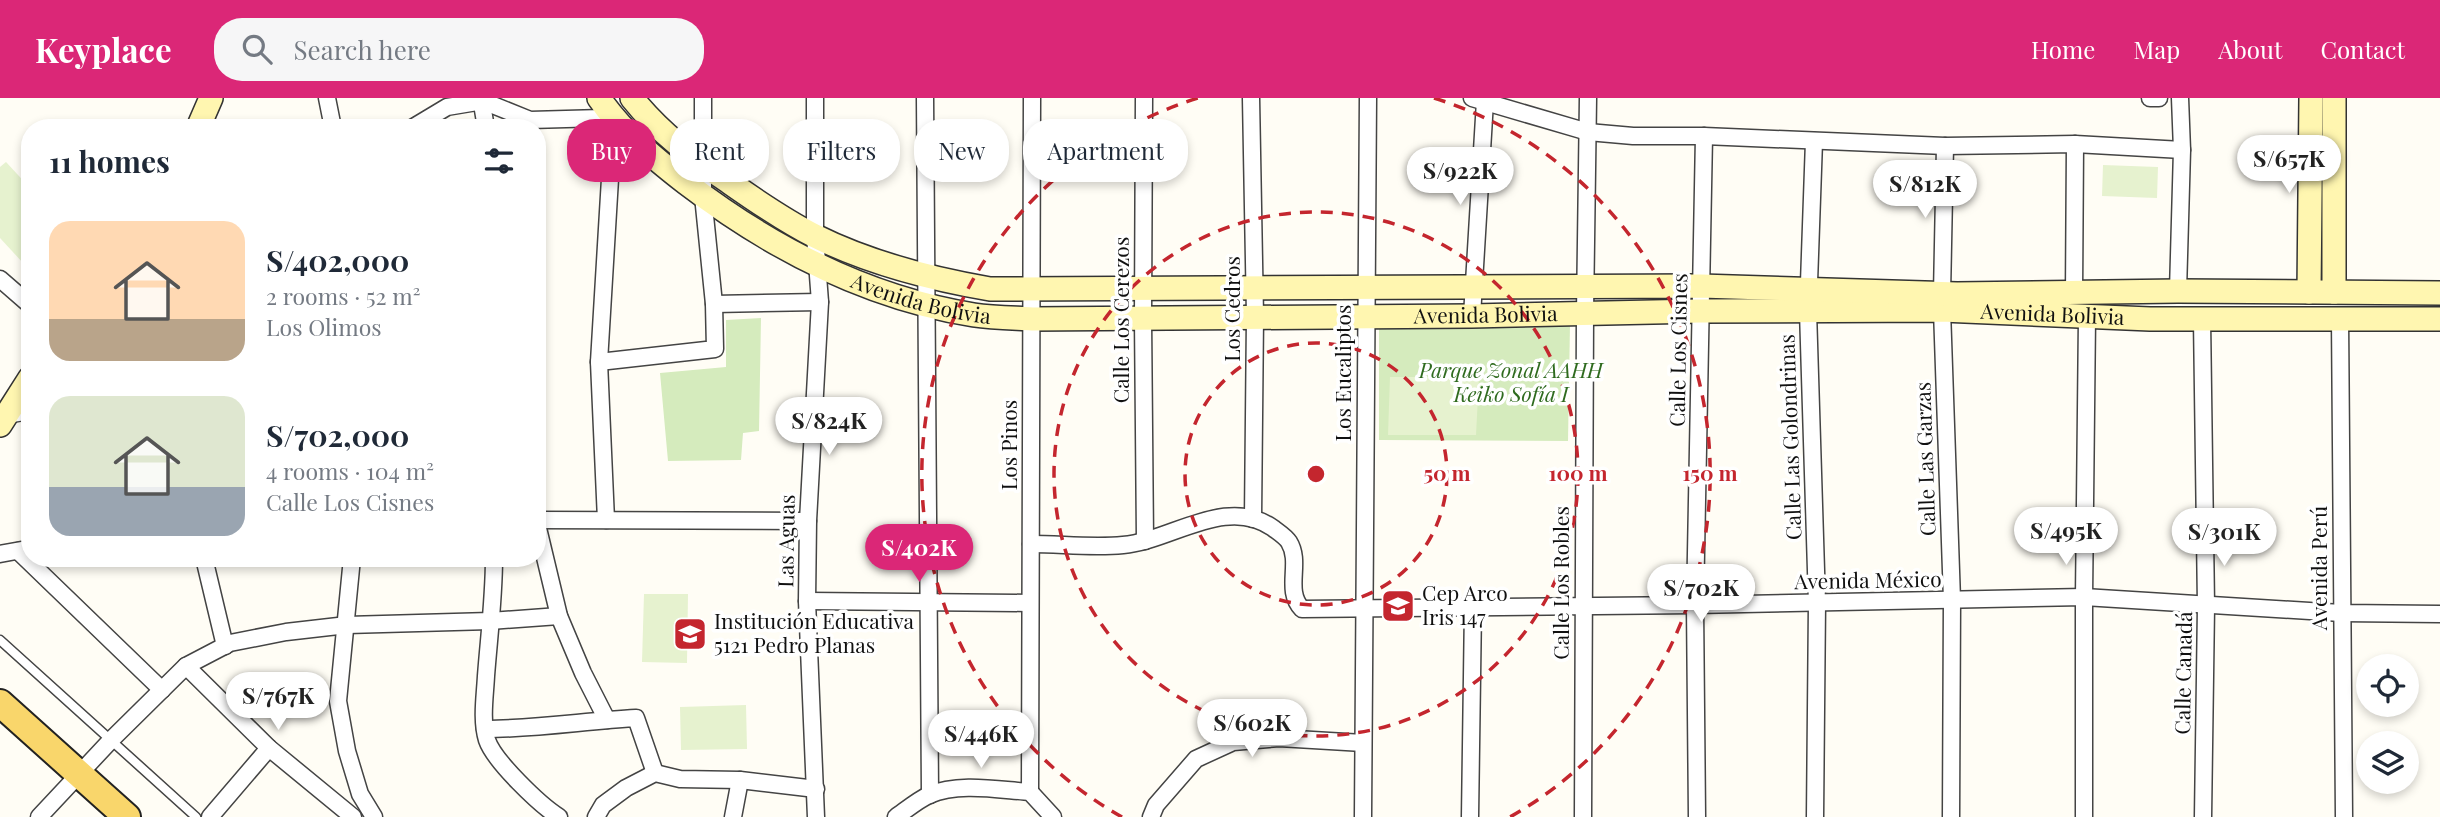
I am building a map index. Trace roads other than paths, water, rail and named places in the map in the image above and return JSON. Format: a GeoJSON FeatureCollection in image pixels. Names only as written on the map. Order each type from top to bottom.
{"type":"FeatureCollection","features":[{"type":"Feature","properties":{"kind":"main road"},"geometry":{"type":"LineString","coordinates":[[202,119],[211,98]]}},
{"type":"Feature","properties":{"kind":"main road","name":"Avenida Bolivia"},"geometry":{"type":"LineString","coordinates":[[632,98],[651,122],[670,138]]}},
{"type":"Feature","properties":{"kind":"main road"},"geometry":{"type":"LineString","coordinates":[[2309,292],[2311,98]]}},
{"type":"Feature","properties":{"kind":"main road"},"geometry":{"type":"LineString","coordinates":[[2334,98],[2334,292]]}},
{"type":"Feature","properties":{"kind":"main road","name":"Avenida Bolivia"},"geometry":{"type":"LineString","coordinates":[[603,109],[652,156],[703,196],[760,233],[816,264],[883,293],[976,316],[1032,319],[1472,316],[1700,311],[1808,301],[1942,302],[2178,291],[2440,293]]}},
{"type":"Feature","properties":{"kind":"main road","name":"Avenida Bolivia"},"geometry":{"type":"LineString","coordinates":[[729,182],[815,236],[925,275],[990,289],[1701,286],[1808,301]]}},
{"type":"Feature","properties":{"kind":"main road"},"geometry":{"type":"LineString","coordinates":[[2150,292],[2150,318]]}},
{"type":"Feature","properties":{"kind":"main road","name":"Avenida Bolivia"},"geometry":{"type":"LineString","coordinates":[[1942,302],[2087,317],[2440,319]]}},
{"type":"Feature","properties":{"kind":"main road"},"geometry":{"type":"LineString","coordinates":[[3,420],[21,392]]}},
{"type":"Feature","properties":{"kind":"main road"},"geometry":{"type":"LineString","coordinates":[[0,703],[127,817]]}},
{"type":"Feature","properties":{"kind":"street"},"geometry":{"type":"LineString","coordinates":[[327,98],[330,119]]}},
{"type":"Feature","properties":{"kind":"street"},"geometry":{"type":"LineString","coordinates":[[703,98],[703,119]]}},
{"type":"Feature","properties":{"kind":"street","name":"Las Aguas"},"geometry":{"type":"LineString","coordinates":[[815,98],[815,236],[820,302],[808,521],[807,601],[816,817]]}},
{"type":"Feature","properties":{"kind":"street"},"geometry":{"type":"LineString","coordinates":[[925,98],[930,795]]}},
{"type":"Feature","properties":{"kind":"street","name":"Los Pinos"},"geometry":{"type":"LineString","coordinates":[[1030,792],[1032,98]]}},
{"type":"Feature","properties":{"kind":"street","name":"Calle Los Cerezos"},"geometry":{"type":"LineString","coordinates":[[1144,98],[1145,541]]}},
{"type":"Feature","properties":{"kind":"street","name":"Los Cedros"},"geometry":{"type":"LineString","coordinates":[[1251,98],[1255,288],[1253,519]]}},
{"type":"Feature","properties":{"kind":"street","name":"Los Eucaliptos"},"geometry":{"type":"LineString","coordinates":[[1363,817],[1368,98]]}},
{"type":"Feature","properties":{"kind":"street","name":"Calle Los Robles"},"geometry":{"type":"LineString","coordinates":[[1583,817],[1584,313],[1588,98]]}},
{"type":"Feature","properties":{"kind":"street"},"geometry":{"type":"LineString","coordinates":[[2150,98],[2159,98]]}},
{"type":"Feature","properties":{"kind":"street"},"geometry":{"type":"LineString","coordinates":[[2178,291],[2182,150],[2180,98]]}},
{"type":"Feature","properties":{"kind":"street"},"geometry":{"type":"LineString","coordinates":[[1472,316],[1478,99],[1588,132],[1633,136],[1704,136],[1945,146],[2075,144],[2182,150]]}},
{"type":"Feature","properties":{"kind":"street"},"geometry":{"type":"LineString","coordinates":[[482,100],[485,119]]}},
{"type":"Feature","properties":{"kind":"street"},"geometry":{"type":"LineString","coordinates":[[427,119],[447,107],[482,100],[528,119]]}},
{"type":"Feature","properties":{"kind":"street"},"geometry":{"type":"LineString","coordinates":[[537,119],[603,109],[611,162],[599,362],[606,520]]}},
{"type":"Feature","properties":{"kind":"street","name":"Calle Los Cisnes"},"geometry":{"type":"LineString","coordinates":[[1697,817],[1695,605],[1704,136]]}},
{"type":"Feature","properties":{"kind":"street","name":"Calle Las Golondrinas"},"geometry":{"type":"LineString","coordinates":[[1814,141],[1808,301],[1817,603],[1815,817]]}},
{"type":"Feature","properties":{"kind":"street"},"geometry":{"type":"LineString","coordinates":[[2074,294],[2075,144]]}},
{"type":"Feature","properties":{"kind":"street","name":"Calle Las Garzas"},"geometry":{"type":"LineString","coordinates":[[1945,146],[1942,302],[1952,600],[1951,817]]}},
{"type":"Feature","properties":{"kind":"street"},"geometry":{"type":"LineString","coordinates":[[599,362],[715,349],[703,182]]}},
{"type":"Feature","properties":{"kind":"street"},"geometry":{"type":"LineString","coordinates":[[0,279],[21,297]]}},
{"type":"Feature","properties":{"kind":"street"},"geometry":{"type":"LineString","coordinates":[[713,304],[820,302]]}},
{"type":"Feature","properties":{"kind":"street"},"geometry":{"type":"LineString","coordinates":[[2084,817],[2087,317]]}},
{"type":"Feature","properties":{"kind":"street","name":"Avenida Perú"},"geometry":{"type":"LineString","coordinates":[[2340,318],[2344,817]]}},
{"type":"Feature","properties":{"kind":"street","name":"Calle Canadá"},"geometry":{"type":"LineString","coordinates":[[2202,319],[2206,606],[2203,817]]}},
{"type":"Feature","properties":{"kind":"street"},"geometry":{"type":"LineString","coordinates":[[3,420],[21,414]]}},
{"type":"Feature","properties":{"kind":"street","name":"Avenida México"},"geometry":{"type":"LineString","coordinates":[[1031,544],[1122,545],[1145,541],[1226,516],[1253,519],[1266,523],[1290,543],[1293,556],[1293,591],[1296,602],[1302,609],[2084,597],[2206,606],[2440,614]]}},
{"type":"Feature","properties":{"kind":"street"},"geometry":{"type":"LineString","coordinates":[[546,522],[808,521]]}},
{"type":"Feature","properties":{"kind":"street"},"geometry":{"type":"LineString","coordinates":[[0,554],[21,550]]}},
{"type":"Feature","properties":{"kind":"street"},"geometry":{"type":"LineString","coordinates":[[546,560],[559,616],[607,720]]}},
{"type":"Feature","properties":{"kind":"street"},"geometry":{"type":"LineString","coordinates":[[41,567],[162,690]]}},
{"type":"Feature","properties":{"kind":"street"},"geometry":{"type":"LineString","coordinates":[[206,567],[225,646]]}},
{"type":"Feature","properties":{"kind":"street"},"geometry":{"type":"LineString","coordinates":[[351,567],[338,701],[347,751],[360,794],[373,817]]}},
{"type":"Feature","properties":{"kind":"street"},"geometry":{"type":"LineString","coordinates":[[493,567],[485,729],[488,743],[512,775],[548,810],[559,817]]}},
{"type":"Feature","properties":{"kind":"street"},"geometry":{"type":"LineString","coordinates":[[807,601],[1030,603]]}},
{"type":"Feature","properties":{"kind":"street"},"geometry":{"type":"LineString","coordinates":[[1470,817],[1472,607]]}},
{"type":"Feature","properties":{"kind":"street"},"geometry":{"type":"LineString","coordinates":[[39,817],[111,739],[186,666],[225,646],[286,632],[347,625],[559,616]]}},
{"type":"Feature","properties":{"kind":"street"},"geometry":{"type":"LineString","coordinates":[[186,666],[269,748],[353,817]]}},
{"type":"Feature","properties":{"kind":"street"},"geometry":{"type":"LineString","coordinates":[[485,729],[636,718],[655,773]]}},
{"type":"Feature","properties":{"kind":"street"},"geometry":{"type":"LineString","coordinates":[[1151,817],[1156,805],[1196,759],[1233,742],[1279,738],[1363,743]]}},
{"type":"Feature","properties":{"kind":"street"},"geometry":{"type":"LineString","coordinates":[[210,817],[269,748]]}},
{"type":"Feature","properties":{"kind":"street"},"geometry":{"type":"LineString","coordinates":[[596,817],[603,805],[626,788],[655,773],[680,779],[740,780],[816,789]]}},
{"type":"Feature","properties":{"kind":"street"},"geometry":{"type":"LineString","coordinates":[[733,817],[740,780]]}},
{"type":"Feature","properties":{"kind":"street"},"geometry":{"type":"LineString","coordinates":[[896,817],[930,795],[960,789],[1030,792],[1053,817]]}},
{"type":"Feature","properties":{"kind":"lane"},"geometry":{"type":"LineString","coordinates":[[0,640],[196,817]]}},
{"type":"Feature","properties":{"kind":"place","name":"Cep Arco Iris 147"},"geometry":{"type":"Point","coordinates":[1398,606]}},
{"type":"Feature","properties":{"kind":"place","name":"Institución Educativa 5121 Pedro Planas"},"geometry":{"type":"Point","coordinates":[690,634]}},
{"type":"Feature","properties":{"kind":"park label","name":"Parque Zonal AAHH Keiko Sofía I"},"geometry":{"type":"Point","coordinates":[1511,383]}}]}
